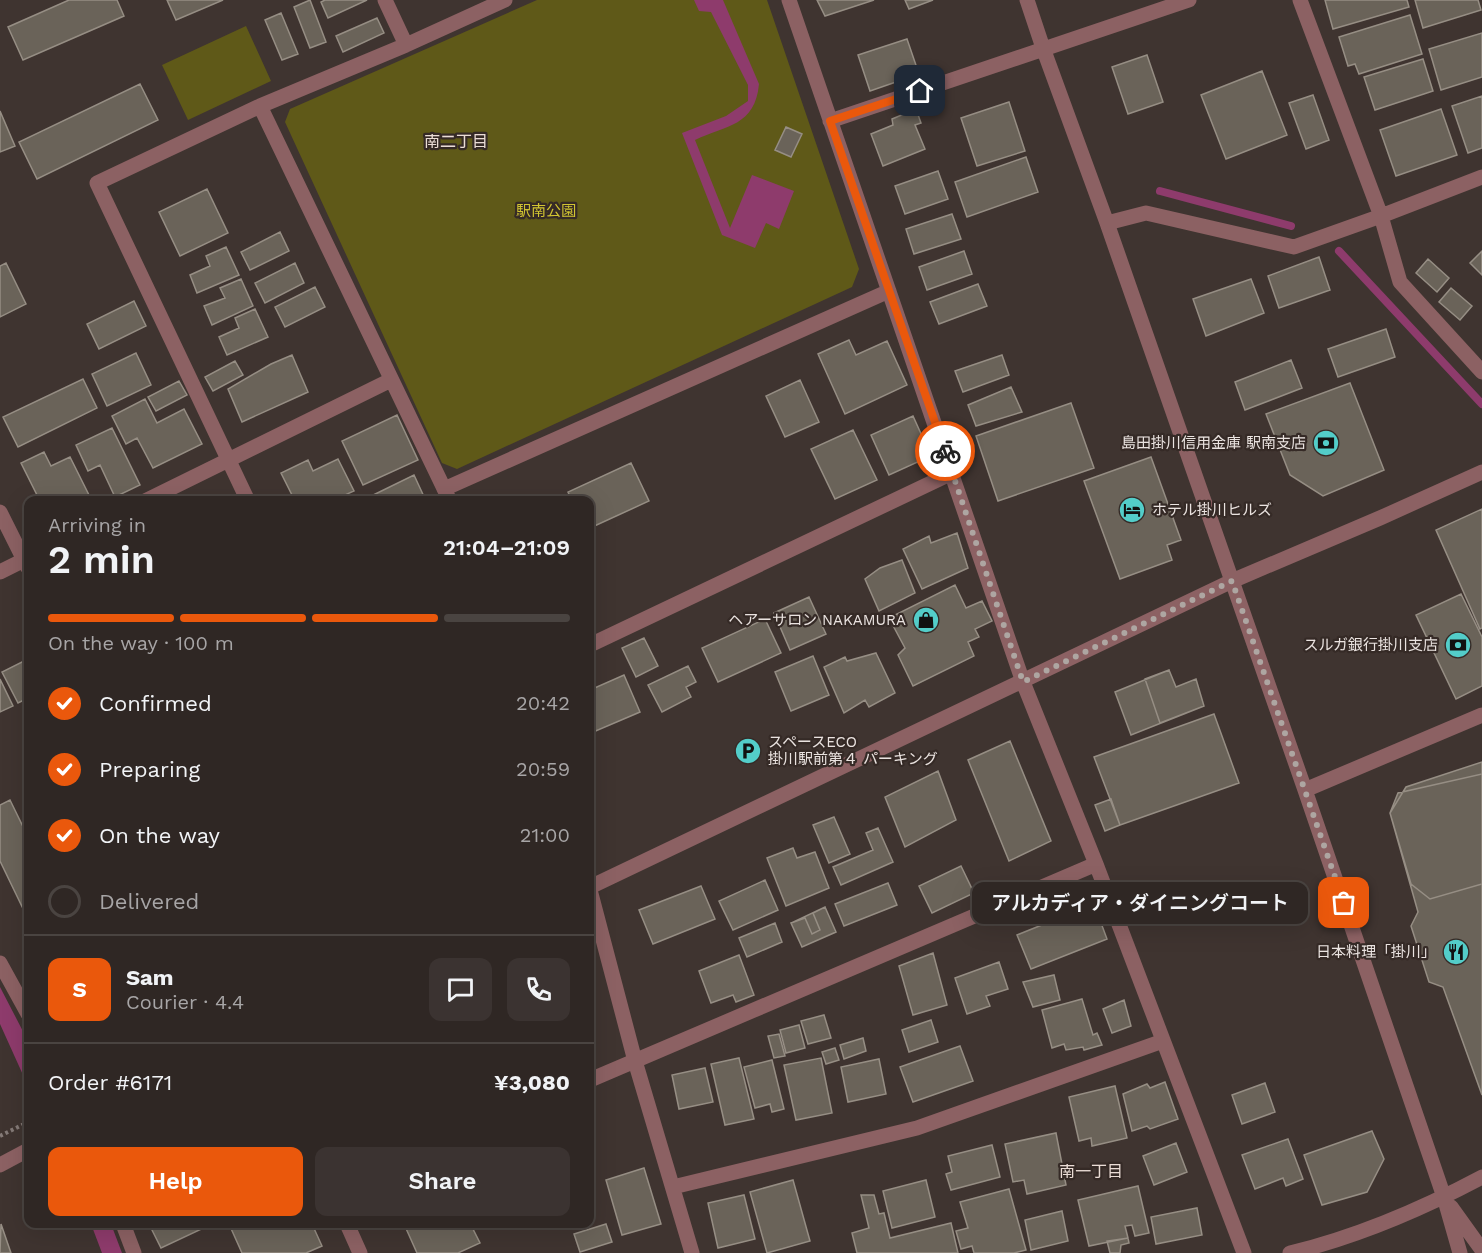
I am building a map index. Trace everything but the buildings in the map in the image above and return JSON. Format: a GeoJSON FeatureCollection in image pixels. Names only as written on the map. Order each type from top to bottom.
{"type":"FeatureCollection","features":[{"type":"Feature","properties":{"kind":"street"},"geometry":{"type":"LineString","coordinates":[[385,0],[406,45]]}},
{"type":"Feature","properties":{"kind":"street"},"geometry":{"type":"LineString","coordinates":[[245,496],[97,183],[260,106],[406,45],[505,0]]}},
{"type":"Feature","properties":{"kind":"street"},"geometry":{"type":"LineString","coordinates":[[789,0],[1023,682],[1096,864],[1244,1253]]}},
{"type":"Feature","properties":{"kind":"street"},"geometry":{"type":"LineString","coordinates":[[1027,0],[1305,790],[1444,1197],[1460,1253]]}},
{"type":"Feature","properties":{"kind":"street"},"geometry":{"type":"LineString","coordinates":[[830,121],[1189,0]]}},
{"type":"Feature","properties":{"kind":"street"},"geometry":{"type":"LineString","coordinates":[[1300,0],[1382,216],[1400,282],[1482,372]]}},
{"type":"Feature","properties":{"kind":"street"},"geometry":{"type":"LineString","coordinates":[[260,106],[447,495],[889,291]]}},
{"type":"Feature","properties":{"kind":"street"},"geometry":{"type":"LineString","coordinates":[[1107,223],[1146,213],[1294,247],[1482,177]]}},
{"type":"Feature","properties":{"kind":"street"},"geometry":{"type":"LineString","coordinates":[[155,496],[391,380]]}},
{"type":"Feature","properties":{"kind":"street"},"geometry":{"type":"LineString","coordinates":[[594,886],[1232,581],[1482,472]]}},
{"type":"Feature","properties":{"kind":"street"},"geometry":{"type":"LineString","coordinates":[[594,643],[952,473]]}},
{"type":"Feature","properties":{"kind":"street"},"geometry":{"type":"LineString","coordinates":[[0,512],[24,556]]}},
{"type":"Feature","properties":{"kind":"street"},"geometry":{"type":"LineString","coordinates":[[0,572],[24,563]]}},
{"type":"Feature","properties":{"kind":"street"},"geometry":{"type":"LineString","coordinates":[[1305,790],[1482,715]]}},
{"type":"Feature","properties":{"kind":"street"},"geometry":{"type":"LineString","coordinates":[[594,1078],[1096,864]]}},
{"type":"Feature","properties":{"kind":"street"},"geometry":{"type":"LineString","coordinates":[[594,904],[634,1061],[692,1253]]}},
{"type":"Feature","properties":{"kind":"street"},"geometry":{"type":"LineString","coordinates":[[0,963],[24,1007]]}},
{"type":"Feature","properties":{"kind":"street"},"geometry":{"type":"LineString","coordinates":[[673,1186],[917,1128],[1163,1041]]}},
{"type":"Feature","properties":{"kind":"street"},"geometry":{"type":"LineString","coordinates":[[0,1165],[24,1152]]}},
{"type":"Feature","properties":{"kind":"street"},"geometry":{"type":"LineString","coordinates":[[1290,1253],[1370,1228],[1444,1197],[1482,1177]]}},
{"type":"Feature","properties":{"kind":"street"},"geometry":{"type":"LineString","coordinates":[[1444,1197],[1482,1251]]}},
{"type":"Feature","properties":{"kind":"street"},"geometry":{"type":"LineString","coordinates":[[125,1228],[134,1253]]}},
{"type":"Feature","properties":{"kind":"street"},"geometry":{"type":"LineString","coordinates":[[349,1228],[360,1253]]}},
{"type":"Feature","properties":{"kind":"path"},"geometry":{"type":"LineString","coordinates":[[0,1136],[24,1124]]}},
{"type":"Feature","properties":{"kind":"green space","name":"駅南公園"},"geometry":{"type":"Polygon","coordinates":[[[537,0],[767,0],[859,269],[852,287],[457,469],[442,463],[285,122],[290,109],[537,0]]]}},
{"type":"Feature","properties":{"kind":"green space"},"geometry":{"type":"Polygon","coordinates":[[[246,26],[271,81],[188,120],[162,65],[246,26]]]}},
{"type":"Feature","properties":{"kind":"shaded area"},"geometry":{"type":"Polygon","coordinates":[[[694,0],[723,0],[759,84],[752,108],[745,116],[728,127],[695,140],[730,228],[752,175],[794,191],[779,229],[766,223],[755,248],[722,235],[682,133],[726,116],[748,101],[748,85],[711,12],[699,11],[694,0]]]}},
{"type":"Feature","properties":{"kind":"shaded area"},"geometry":{"type":"Polygon","coordinates":[[[0,987],[24,1033],[24,1077],[0,1024],[0,987]]]}},
{"type":"Feature","properties":{"kind":"shaded area"},"geometry":{"type":"Polygon","coordinates":[[[93,1228],[113,1228],[122,1253],[102,1253],[93,1228]]]}},
{"type":"Feature","properties":{"kind":"waterway"},"geometry":{"type":"LineString","coordinates":[[1160,191],[1291,226]]}},
{"type":"Feature","properties":{"kind":"waterway"},"geometry":{"type":"LineString","coordinates":[[1339,251],[1482,404]]}},
{"type":"Feature","properties":{"kind":"way so far"},"geometry":{"type":"LineString","coordinates":[[945,451],[1023,682],[1232,581],[1344,903]]}},
{"type":"Feature","properties":{"kind":"place","name":"島田掛川信用金庫 駅南支店"},"geometry":{"type":"Point","coordinates":[1326,443]}},
{"type":"Feature","properties":{"kind":"place","name":"ホテル掛川ヒルズ"},"geometry":{"type":"Point","coordinates":[1132,510]}},
{"type":"Feature","properties":{"kind":"place","name":"ヘアーサロン NAKAMURA"},"geometry":{"type":"Point","coordinates":[926,620]}},
{"type":"Feature","properties":{"kind":"place","name":"スルガ銀行掛川支店"},"geometry":{"type":"Point","coordinates":[1458,645]}},
{"type":"Feature","properties":{"kind":"place","name":"スペースECO 掛川駅前第４ パーキング"},"geometry":{"type":"Point","coordinates":[748,751]}},
{"type":"Feature","properties":{"kind":"place","name":"アルカディア・ダイニングコート"},"geometry":{"type":"Point","coordinates":[1344,903]}},
{"type":"Feature","properties":{"kind":"place","name":"日本料理「掛川」"},"geometry":{"type":"Point","coordinates":[1456,952]}},
{"type":"Feature","properties":{"kind":"district","name":"南二丁目"},"geometry":{"type":"Point","coordinates":[456,141]}},
{"type":"Feature","properties":{"kind":"district","name":"南一丁目"},"geometry":{"type":"Point","coordinates":[1091,1171]}},
{"type":"Feature","properties":{"kind":"route"},"geometry":{"type":"LineString","coordinates":[[920,91],[830,121],[945,451]]}}]}
